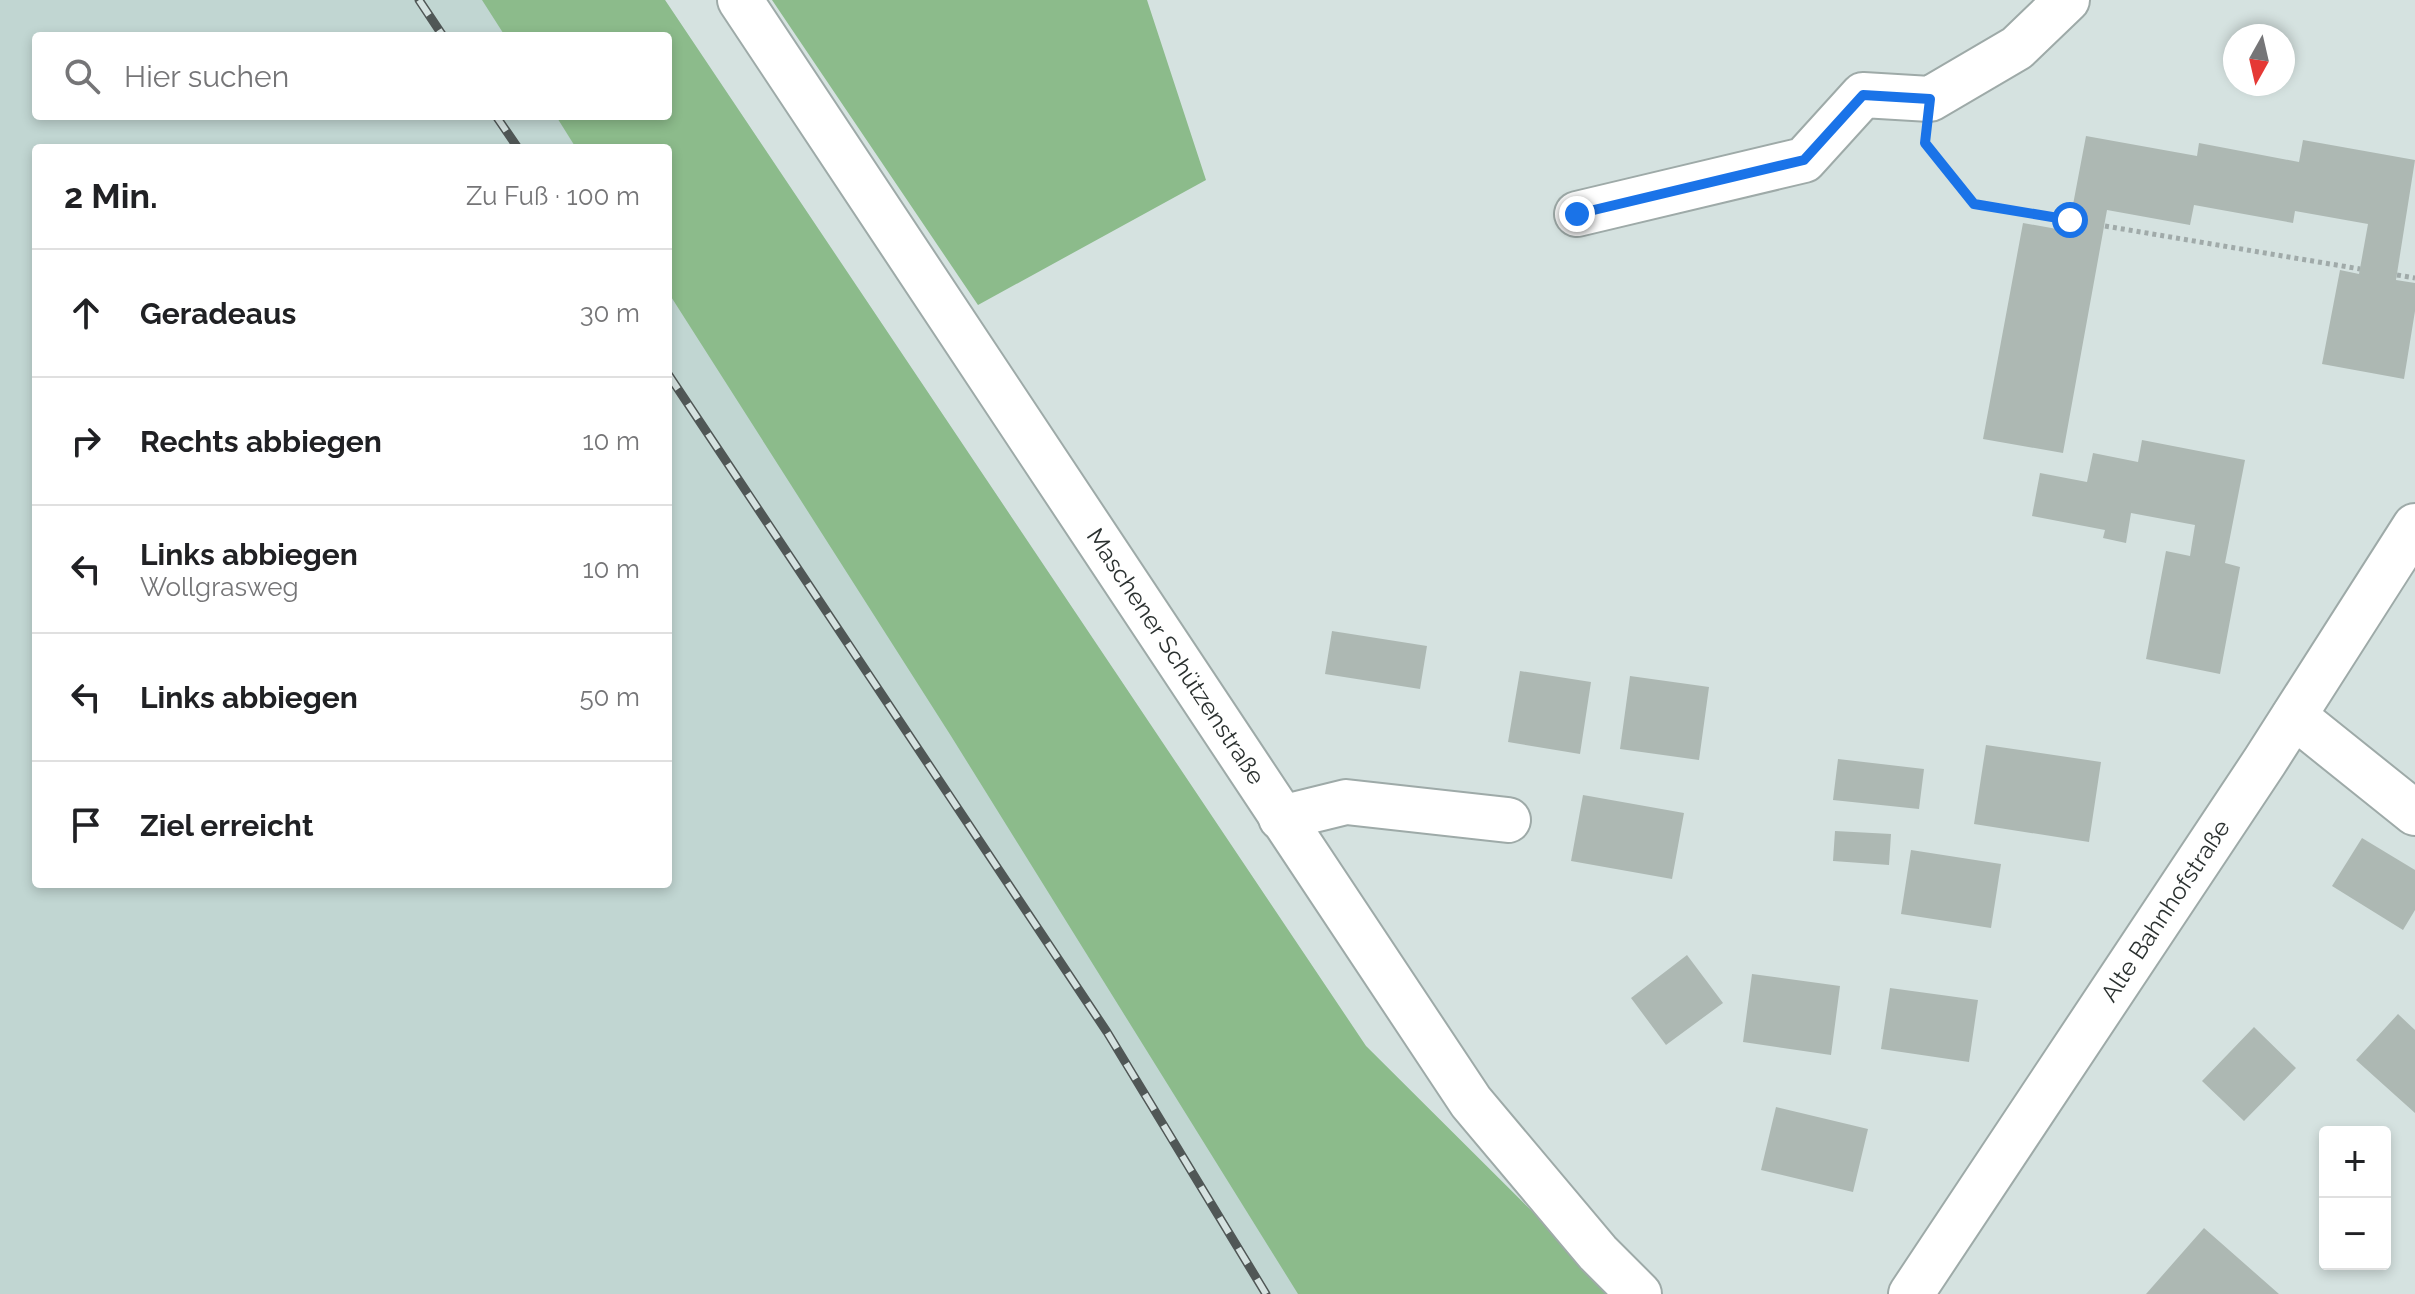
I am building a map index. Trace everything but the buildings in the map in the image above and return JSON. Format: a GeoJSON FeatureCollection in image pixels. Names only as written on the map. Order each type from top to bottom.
{"type":"FeatureCollection","features":[{"type":"Feature","properties":{"kind":"main road","name":"Maschener Schützenstraße"},"geometry":{"type":"LineString","coordinates":[[740,0],[1471,1102],[1598,1253],[1639,1294]]}},
{"type":"Feature","properties":{"kind":"main road"},"geometry":{"type":"LineString","coordinates":[[1577,214],[1804,160],[1863,95],[1930,99],[2017,48],[2067,0]]}},
{"type":"Feature","properties":{"kind":"main road","name":"Alte Bahnhofstraße"},"geometry":{"type":"LineString","coordinates":[[1911,1294],[2294,716],[2415,526]]}},
{"type":"Feature","properties":{"kind":"main road"},"geometry":{"type":"LineString","coordinates":[[2294,716],[2415,813]]}},
{"type":"Feature","properties":{"kind":"main road"},"geometry":{"type":"LineString","coordinates":[[1281,818],[1346,802],[1508,820]]}},
{"type":"Feature","properties":{"kind":"path"},"geometry":{"type":"LineString","coordinates":[[1930,99],[1925,143],[1974,204],[2070,220]]}},
{"type":"Feature","properties":{"kind":"path"},"geometry":{"type":"LineString","coordinates":[[2105,226],[2360,269]]}},
{"type":"Feature","properties":{"kind":"path"},"geometry":{"type":"LineString","coordinates":[[2397,275],[2415,278]]}},
{"type":"Feature","properties":{"kind":"shaded area"},"geometry":{"type":"Polygon","coordinates":[[[0,0],[665,0],[1366,1046],[1615,1294],[0,1294],[0,0]]]}},
{"type":"Feature","properties":{"kind":"green space"},"geometry":{"type":"Polygon","coordinates":[[[482,0],[665,0],[1366,1046],[1615,1294],[1298,1294],[951,736],[672,298],[672,144],[574,144],[558,120],[672,120],[672,32],[502,32],[482,0]]]}},
{"type":"Feature","properties":{"kind":"green space"},"geometry":{"type":"Polygon","coordinates":[[[772,0],[1147,0],[1206,180],[978,305],[772,0]]]}},
{"type":"Feature","properties":{"kind":"railway"},"geometry":{"type":"LineString","coordinates":[[419,0],[440,32]]}},
{"type":"Feature","properties":{"kind":"railway"},"geometry":{"type":"LineString","coordinates":[[499,120],[515,144]]}},
{"type":"Feature","properties":{"kind":"railway"},"geometry":{"type":"LineString","coordinates":[[672,380],[1107,1032],[1266,1294]]}},
{"type":"Feature","properties":{"kind":"route"},"geometry":{"type":"LineString","coordinates":[[1577,214],[1804,160],[1863,95],[1930,99],[1925,143],[1974,204],[2070,220]]}}]}
